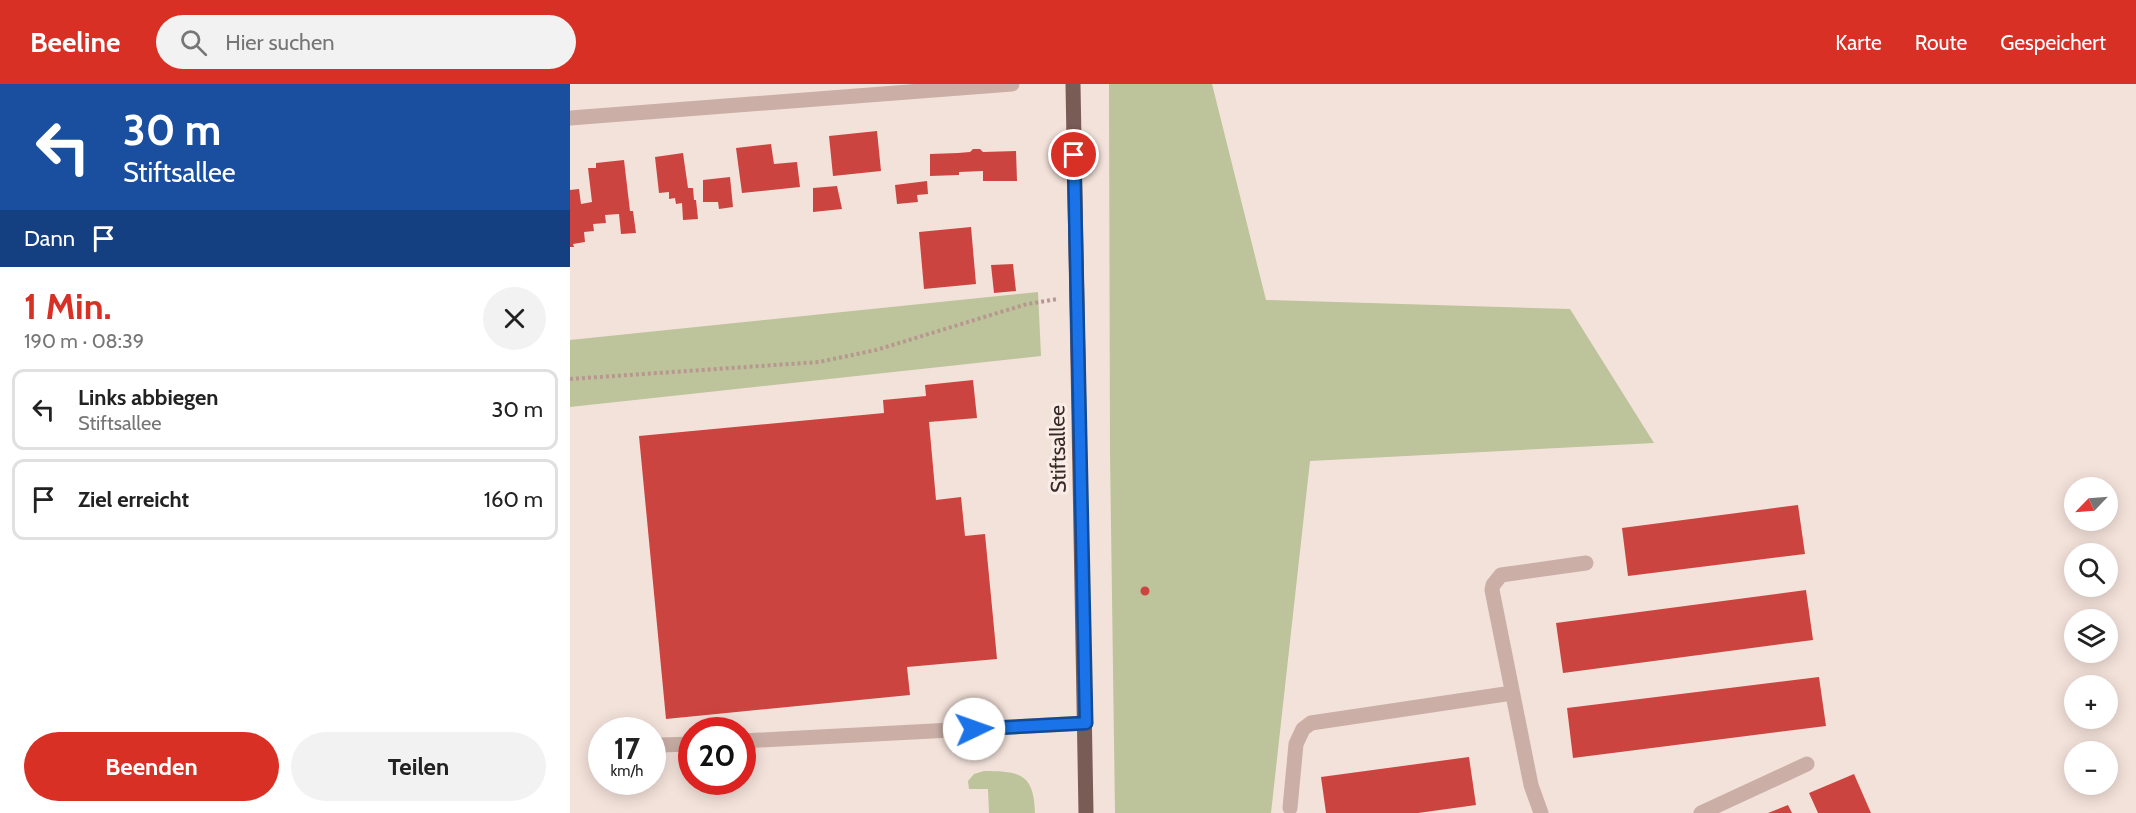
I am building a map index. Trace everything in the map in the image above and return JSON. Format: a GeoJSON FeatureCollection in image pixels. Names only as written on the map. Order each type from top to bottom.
{"type":"FeatureCollection","features":[{"type":"Feature","properties":{"kind":"main road","name":"Stiftsallee"},"geometry":{"type":"LineString","coordinates":[[1073,84],[1086,813]]}},
{"type":"Feature","properties":{"kind":"street"},"geometry":{"type":"LineString","coordinates":[[570,118],[1012,84]]}},
{"type":"Feature","properties":{"kind":"street"},"geometry":{"type":"LineString","coordinates":[[1541,813],[1532,785],[1512,693],[1492,595],[1493,585],[1501,575],[1586,563]]}},
{"type":"Feature","properties":{"kind":"street"},"geometry":{"type":"LineString","coordinates":[[1290,808],[1296,744],[1303,729],[1311,723],[1512,693]]}},
{"type":"Feature","properties":{"kind":"street"},"geometry":{"type":"LineString","coordinates":[[756,740],[1086,723]]}},
{"type":"Feature","properties":{"kind":"street"},"geometry":{"type":"LineString","coordinates":[[1701,813],[1807,764]]}},
{"type":"Feature","properties":{"kind":"path"},"geometry":{"type":"LineString","coordinates":[[570,380],[819,362],[876,350],[1027,304],[1076,296]]}},
{"type":"Feature","properties":{"kind":"green space"},"geometry":{"type":"Polygon","coordinates":[[[1109,84],[1212,84],[1266,300],[1570,309],[1654,443],[1310,461],[1271,813],[1115,813],[1110,452],[1109,84]]]}},
{"type":"Feature","properties":{"kind":"green space"},"geometry":{"type":"Polygon","coordinates":[[[1038,292],[1041,356],[570,407],[570,340],[1038,292]]]}},
{"type":"Feature","properties":{"kind":"green space"},"geometry":{"type":"Polygon","coordinates":[[[984,771],[1007,772],[1023,777],[1032,790],[1035,813],[989,813],[988,789],[969,789],[968,781],[974,774],[984,771]]]}},
{"type":"Feature","properties":{"kind":"building"},"geometry":{"type":"Polygon","coordinates":[[[877,131],[881,171],[833,176],[829,136],[877,131]]]}},
{"type":"Feature","properties":{"kind":"building"},"geometry":{"type":"Polygon","coordinates":[[[771,144],[774,164],[797,162],[800,187],[742,193],[736,148],[771,144]]]}},
{"type":"Feature","properties":{"kind":"building"},"geometry":{"type":"Polygon","coordinates":[[[973,149],[980,149],[983,152],[1016,151],[1017,181],[983,181],[983,171],[930,176],[930,154],[970,152],[973,149]]]}},
{"type":"Feature","properties":{"kind":"building"},"geometry":{"type":"Polygon","coordinates":[[[683,153],[688,188],[693,188],[698,219],[683,220],[682,203],[676,204],[675,198],[669,199],[669,192],[659,193],[655,157],[683,153]]]}},
{"type":"Feature","properties":{"kind":"building"},"geometry":{"type":"Polygon","coordinates":[[[624,160],[630,211],[633,211],[636,233],[621,234],[619,214],[605,215],[606,223],[593,224],[594,231],[584,232],[585,242],[573,244],[574,247],[570,247],[570,190],[579,189],[581,204],[592,202],[588,168],[596,168],[596,163],[624,160]]]}},
{"type":"Feature","properties":{"kind":"building"},"geometry":{"type":"Polygon","coordinates":[[[730,177],[733,207],[719,209],[718,202],[703,202],[703,180],[730,177]]]}},
{"type":"Feature","properties":{"kind":"building"},"geometry":{"type":"Polygon","coordinates":[[[927,181],[928,194],[917,195],[918,202],[897,204],[895,185],[927,181]]]}},
{"type":"Feature","properties":{"kind":"building"},"geometry":{"type":"Polygon","coordinates":[[[837,186],[842,209],[813,212],[813,188],[837,186]]]}},
{"type":"Feature","properties":{"kind":"building"},"geometry":{"type":"Polygon","coordinates":[[[971,227],[976,284],[924,289],[919,232],[971,227]]]}},
{"type":"Feature","properties":{"kind":"building"},"geometry":{"type":"Polygon","coordinates":[[[1013,264],[1016,291],[994,293],[991,265],[1013,264]]]}},
{"type":"Feature","properties":{"kind":"building"},"geometry":{"type":"Polygon","coordinates":[[[973,380],[977,418],[929,422],[936,500],[961,497],[965,536],[985,534],[997,659],[907,667],[910,695],[666,719],[639,436],[884,413],[883,400],[926,396],[925,385],[973,380]]]}},
{"type":"Feature","properties":{"kind":"building"},"geometry":{"type":"Polygon","coordinates":[[[1798,505],[1805,554],[1628,576],[1622,528],[1798,505]]]}},
{"type":"Feature","properties":{"kind":"building"},"geometry":{"type":"Polygon","coordinates":[[[1145,587],[1149,591],[1145,595],[1141,591],[1145,587]]]}},
{"type":"Feature","properties":{"kind":"building"},"geometry":{"type":"Polygon","coordinates":[[[1806,590],[1813,640],[1563,673],[1556,623],[1806,590]]]}},
{"type":"Feature","properties":{"kind":"building"},"geometry":{"type":"Polygon","coordinates":[[[1819,677],[1826,726],[1573,758],[1567,708],[1819,677]]]}},
{"type":"Feature","properties":{"kind":"building"},"geometry":{"type":"Polygon","coordinates":[[[1469,757],[1476,805],[1418,813],[1326,813],[1321,777],[1469,757]]]}},
{"type":"Feature","properties":{"kind":"building"},"geometry":{"type":"Polygon","coordinates":[[[1854,774],[1871,813],[1818,813],[1809,793],[1854,774]]]}},
{"type":"Feature","properties":{"kind":"building"},"geometry":{"type":"Polygon","coordinates":[[[1788,805],[1792,813],[1768,813],[1788,805]]]}},
{"type":"Feature","properties":{"kind":"route"},"geometry":{"type":"LineString","coordinates":[[974,729],[1086,723],[1074,155]]}}]}
